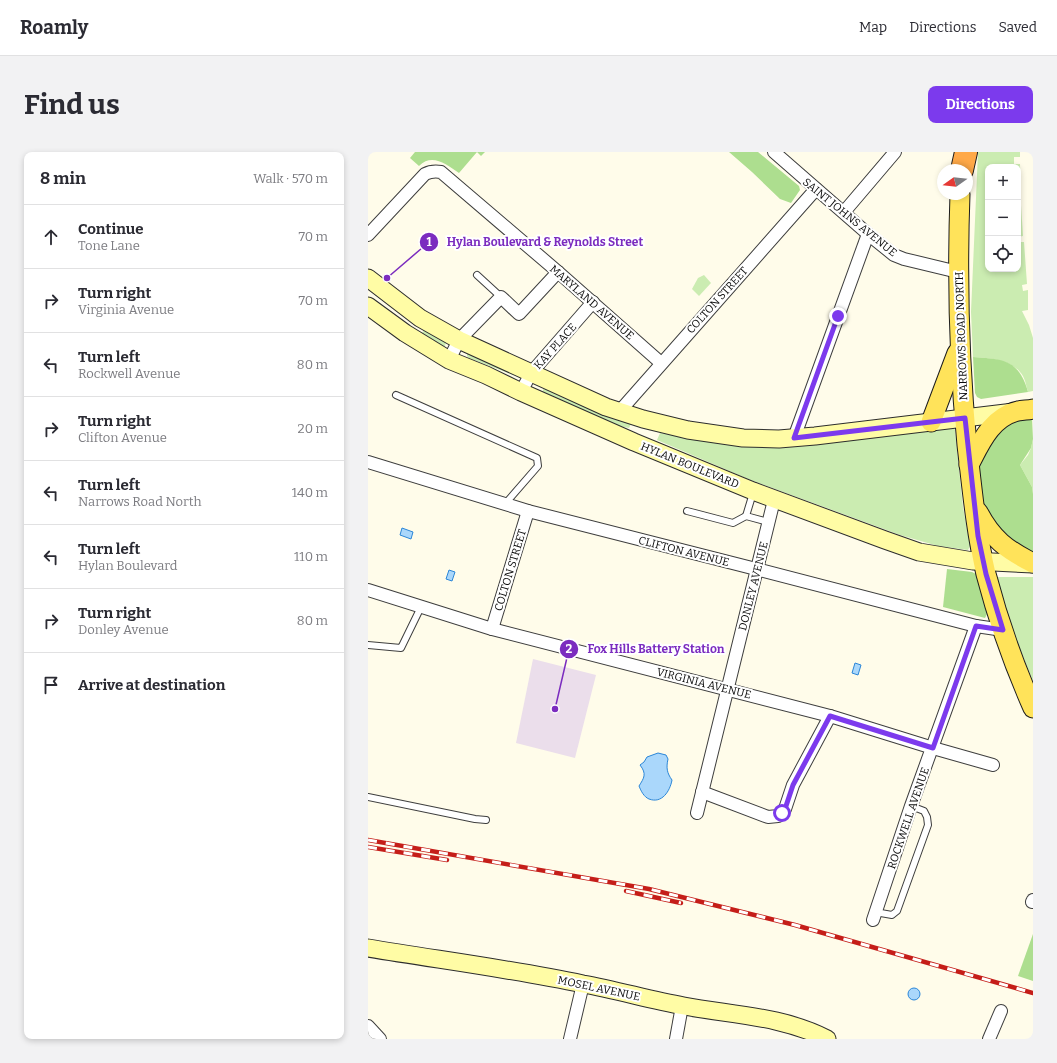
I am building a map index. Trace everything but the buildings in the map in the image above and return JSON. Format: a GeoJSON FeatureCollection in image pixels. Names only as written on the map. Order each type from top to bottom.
{"type":"FeatureCollection","features":[{"type":"Feature","properties":{"kind":"highway"},"geometry":{"type":"LineString","coordinates":[[963,164],[966,152]]}},
{"type":"Feature","properties":{"kind":"main road"},"geometry":{"type":"LineString","coordinates":[[961,152],[961,164]]}},
{"type":"Feature","properties":{"kind":"main road","name":"NARROWS ROAD NORTH"},"geometry":{"type":"LineString","coordinates":[[960,200],[958,272],[960,345],[969,466],[978,536],[1003,630],[1019,675],[1033,708]]}},
{"type":"Feature","properties":{"kind":"main road"},"geometry":{"type":"LineString","coordinates":[[368,278],[420,318],[459,340],[494,354],[531,373],[619,412],[688,430],[758,439],[794,438],[1025,410]]}},
{"type":"Feature","properties":{"kind":"main road","name":"HYLAN BOULEVARD"},"geometry":{"type":"LineString","coordinates":[[368,306],[405,333],[449,360],[486,375],[634,442],[774,500],[919,552],[984,562],[1033,564]]}},
{"type":"Feature","properties":{"kind":"main road"},"geometry":{"type":"LineString","coordinates":[[931,422],[960,345]]}},
{"type":"Feature","properties":{"kind":"main road"},"geometry":{"type":"LineString","coordinates":[[969,466],[983,438],[992,427],[1005,417],[1025,410]]}},
{"type":"Feature","properties":{"kind":"main road"},"geometry":{"type":"LineString","coordinates":[[974,504],[987,528],[997,540],[1017,555],[1033,564]]}},
{"type":"Feature","properties":{"kind":"main road","name":"MOSEL AVENUE"},"geometry":{"type":"LineString","coordinates":[[368,948],[465,963],[583,984],[682,1006],[786,1023],[812,1031],[827,1039]]}},
{"type":"Feature","properties":{"kind":"street","name":"SAINT JOHNS AVENUE"},"geometry":{"type":"LineString","coordinates":[[774,152],[868,234],[894,254],[904,259],[958,272]]}},
{"type":"Feature","properties":{"kind":"street"},"geometry":{"type":"LineString","coordinates":[[844,212],[895,152]]}},
{"type":"Feature","properties":{"kind":"street","name":"MARYLAND AVENUE"},"geometry":{"type":"LineString","coordinates":[[368,236],[421,177],[429,172],[441,172],[593,302],[661,363]]}},
{"type":"Feature","properties":{"kind":"street","name":"COLTON STREET"},"geometry":{"type":"LineString","coordinates":[[619,412],[816,189]]}},
{"type":"Feature","properties":{"kind":"street"},"geometry":{"type":"LineString","coordinates":[[794,438],[868,234]]}},
{"type":"Feature","properties":{"kind":"street"},"geometry":{"type":"LineString","coordinates":[[449,360],[459,340],[501,297],[519,314],[558,272]]}},
{"type":"Feature","properties":{"kind":"street","name":"KAY PLACE"},"geometry":{"type":"LineString","coordinates":[[521,392],[531,373],[593,302]]}},
{"type":"Feature","properties":{"kind":"street","name":"CLIFTON AVENUE"},"geometry":{"type":"LineString","coordinates":[[368,462],[528,511],[976,626],[1003,630]]}},
{"type":"Feature","properties":{"kind":"street","name":"DONLEY AVENUE"},"geometry":{"type":"LineString","coordinates":[[697,813],[774,500]]}},
{"type":"Feature","properties":{"kind":"street","name":"COLTON STREET"},"geometry":{"type":"LineString","coordinates":[[492,629],[528,511]]}},
{"type":"Feature","properties":{"kind":"street","name":"VIRGINIA AVENUE"},"geometry":{"type":"LineString","coordinates":[[368,590],[492,629],[830,716],[993,765]]}},
{"type":"Feature","properties":{"kind":"street","name":"ROCKWELL AVENUE"},"geometry":{"type":"LineString","coordinates":[[874,916],[911,806],[976,626]]}},
{"type":"Feature","properties":{"kind":"street"},"geometry":{"type":"LineString","coordinates":[[702,792],[768,816],[778,816],[785,809],[793,785],[830,716]]}},
{"type":"Feature","properties":{"kind":"street"},"geometry":{"type":"LineString","coordinates":[[570,1039],[583,984]]}},
{"type":"Feature","properties":{"kind":"street"},"geometry":{"type":"LineString","coordinates":[[676,1039],[682,1006]]}},
{"type":"Feature","properties":{"kind":"street"},"geometry":{"type":"LineString","coordinates":[[989,1039],[1001,1011]]}},
{"type":"Feature","properties":{"kind":"street"},"geometry":{"type":"LineString","coordinates":[[368,1026],[380,1039]]}},
{"type":"Feature","properties":{"kind":"lane"},"geometry":{"type":"LineString","coordinates":[[477,275],[501,297]]}},
{"type":"Feature","properties":{"kind":"lane"},"geometry":{"type":"LineString","coordinates":[[396,395],[537,458],[538,466],[505,504]]}},
{"type":"Feature","properties":{"kind":"lane"},"geometry":{"type":"LineString","coordinates":[[746,516],[753,491]]}},
{"type":"Feature","properties":{"kind":"lane"},"geometry":{"type":"LineString","coordinates":[[687,511],[733,523],[746,516],[768,522]]}},
{"type":"Feature","properties":{"kind":"lane"},"geometry":{"type":"LineString","coordinates":[[368,645],[402,648],[421,607]]}},
{"type":"Feature","properties":{"kind":"lane"},"geometry":{"type":"LineString","coordinates":[[368,798],[486,820]]}},
{"type":"Feature","properties":{"kind":"lane"},"geometry":{"type":"LineString","coordinates":[[874,916],[892,916],[897,911],[928,826],[927,817],[924,811],[911,806]]}},
{"type":"Feature","properties":{"kind":"shaded area"},"geometry":{"type":"Polygon","coordinates":[[[533,659],[596,675],[575,758],[516,743],[533,659]]]}},
{"type":"Feature","properties":{"kind":"green space"},"geometry":{"type":"Polygon","coordinates":[[[415,152],[477,152],[459,173],[444,163],[434,160],[424,162],[419,166],[410,158],[415,152]]]}},
{"type":"Feature","properties":{"kind":"green space"},"geometry":{"type":"Polygon","coordinates":[[[477,152],[485,152],[481,156],[477,152]]]}},
{"type":"Feature","properties":{"kind":"green space"},"geometry":{"type":"Polygon","coordinates":[[[729,152],[758,152],[799,186],[800,190],[791,203],[780,199],[729,152]]]}},
{"type":"Feature","properties":{"kind":"green space"},"geometry":{"type":"Polygon","coordinates":[[[978,152],[1020,152],[1020,157],[1014,157],[1014,164],[985,164],[985,272],[1021,272],[1021,242],[1024,242],[1027,284],[1022,285],[1023,291],[1028,290],[1028,310],[1022,311],[1029,325],[1033,338],[1033,391],[1028,392],[1022,374],[1010,364],[998,360],[973,357],[971,312],[978,152]]]}},
{"type":"Feature","properties":{"kind":"green space"},"geometry":{"type":"Polygon","coordinates":[[[1021,205],[1023,236],[1021,236],[1021,205]]]}},
{"type":"Feature","properties":{"kind":"green space"},"geometry":{"type":"Polygon","coordinates":[[[704,275],[711,283],[699,296],[692,289],[698,278],[704,275]]]}},
{"type":"Feature","properties":{"kind":"green space"},"geometry":{"type":"Polygon","coordinates":[[[425,329],[446,342],[445,346],[442,347],[422,335],[425,329]]]}},
{"type":"Feature","properties":{"kind":"green space"},"geometry":{"type":"Polygon","coordinates":[[[467,353],[516,375],[469,358],[467,353]]]}},
{"type":"Feature","properties":{"kind":"green space"},"geometry":{"type":"Polygon","coordinates":[[[973,357],[993,359],[1009,363],[1020,373],[1028,392],[981,399],[977,397],[975,393],[973,357]]]}},
{"type":"Feature","properties":{"kind":"green space"},"geometry":{"type":"Polygon","coordinates":[[[545,384],[631,424],[629,428],[619,426],[542,393],[545,384]]]}},
{"type":"Feature","properties":{"kind":"green space"},"geometry":{"type":"Polygon","coordinates":[[[1032,418],[1033,439],[1031,448],[1020,465],[1032,487],[1033,552],[1008,541],[983,507],[979,465],[983,451],[1003,428],[1013,422],[1032,418]]]}},
{"type":"Feature","properties":{"kind":"green space"},"geometry":{"type":"Polygon","coordinates":[[[954,428],[963,507],[970,546],[968,550],[938,546],[900,535],[748,479],[657,440],[660,433],[712,442],[954,428]]]}},
{"type":"Feature","properties":{"kind":"green space"},"geometry":{"type":"Polygon","coordinates":[[[1033,439],[1033,494],[1032,487],[1020,465],[1028,455],[1033,439]]]}},
{"type":"Feature","properties":{"kind":"green space"},"geometry":{"type":"Polygon","coordinates":[[[947,569],[972,572],[976,574],[987,614],[985,618],[943,607],[947,569]]]}},
{"type":"Feature","properties":{"kind":"green space"},"geometry":{"type":"Polygon","coordinates":[[[996,577],[1033,577],[1033,681],[1017,642],[996,577]]]}},
{"type":"Feature","properties":{"kind":"green space"},"geometry":{"type":"Polygon","coordinates":[[[1033,934],[1033,981],[1018,976],[1033,934]]]}},
{"type":"Feature","properties":{"kind":"water"},"geometry":{"type":"Polygon","coordinates":[[[402,528],[413,532],[411,539],[400,535],[402,528]]]}},
{"type":"Feature","properties":{"kind":"water"},"geometry":{"type":"Polygon","coordinates":[[[449,570],[455,572],[452,581],[446,579],[449,570]]]}},
{"type":"Feature","properties":{"kind":"water"},"geometry":{"type":"Polygon","coordinates":[[[855,663],[861,665],[858,675],[852,673],[855,663]]]}},
{"type":"Feature","properties":{"kind":"water"},"geometry":{"type":"Polygon","coordinates":[[[658,753],[666,755],[668,759],[667,770],[672,780],[665,796],[658,800],[654,800],[646,797],[639,786],[644,776],[644,771],[640,765],[647,757],[658,753]]]}},
{"type":"Feature","properties":{"kind":"water"},"geometry":{"type":"Polygon","coordinates":[[[914,988],[918,990],[920,994],[918,998],[914,1000],[910,998],[908,994],[910,990],[914,988]]]}},
{"type":"Feature","properties":{"kind":"railway"},"geometry":{"type":"LineString","coordinates":[[368,840],[649,889],[795,925],[1033,993]]}},
{"type":"Feature","properties":{"kind":"railway"},"geometry":{"type":"LineString","coordinates":[[368,847],[447,860]]}},
{"type":"Feature","properties":{"kind":"railway"},"geometry":{"type":"LineString","coordinates":[[626,891],[681,903]]}},
{"type":"Feature","properties":{"kind":"place","name":"Hylan Boulevard & Reynolds Street"},"geometry":{"type":"Point","coordinates":[387,278]}},
{"type":"Feature","properties":{"kind":"place","name":"Fox Hills Battery Station"},"geometry":{"type":"Point","coordinates":[555,709]}},
{"type":"Feature","properties":{"kind":"route"},"geometry":{"type":"LineString","coordinates":[[782,813],[785,809],[793,785],[830,716],[933,748],[976,626],[1003,630],[986,574],[978,536],[965,418],[794,438],[838,316]]}}]}
